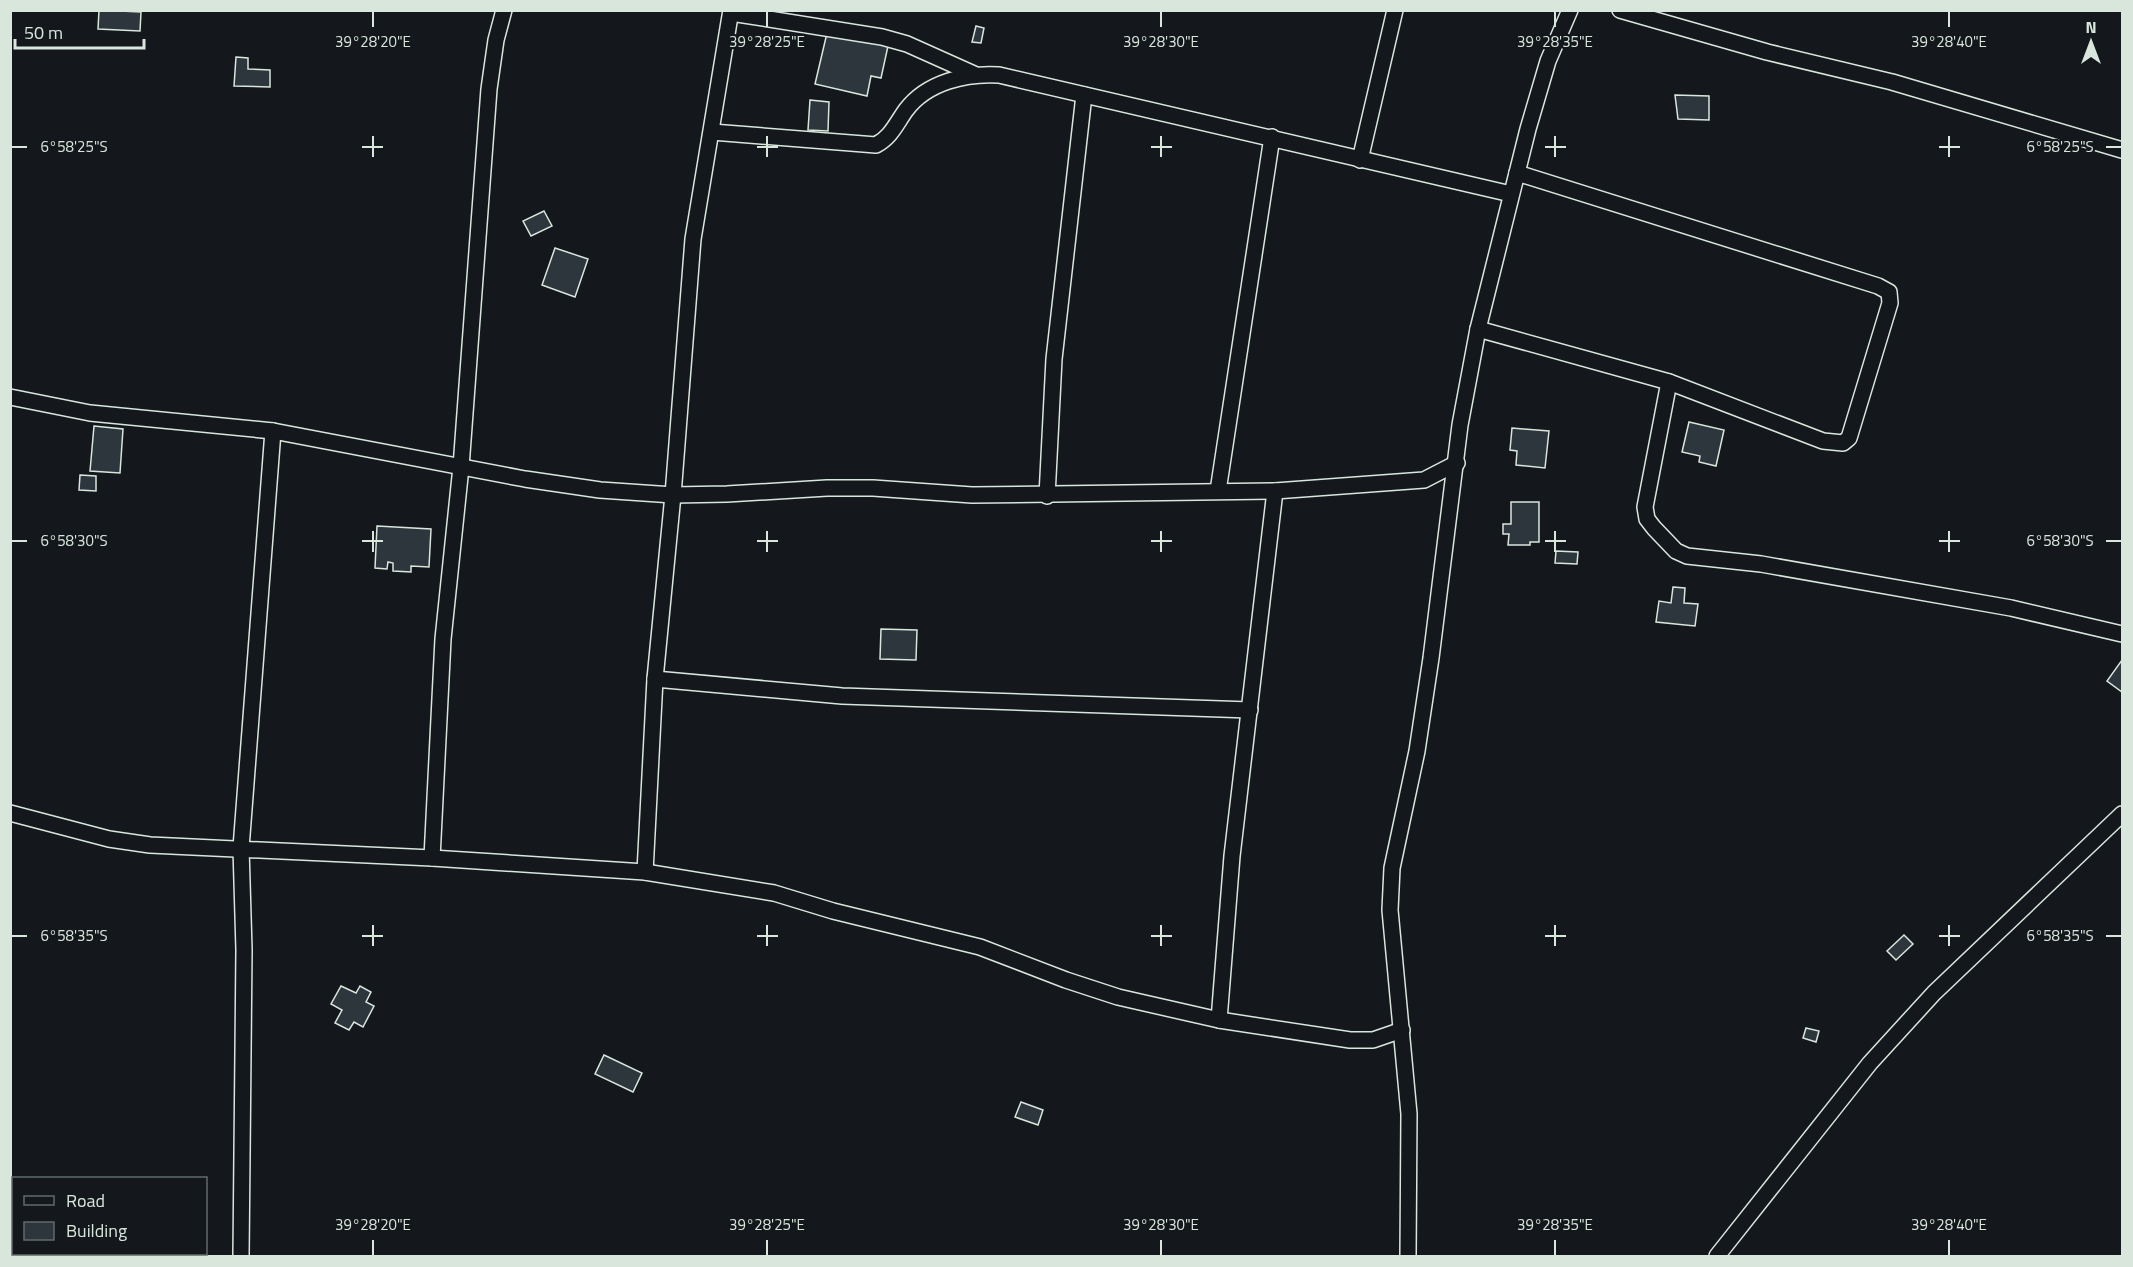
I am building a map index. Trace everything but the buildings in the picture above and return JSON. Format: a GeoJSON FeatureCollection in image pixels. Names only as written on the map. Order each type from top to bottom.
{"type":"FeatureCollection","features":[{"type":"Feature","properties":{"kind":"street"},"geometry":{"type":"LineString","coordinates":[[432,858],[443,639],[461,467],[489,89],[496,40],[504,10]]}},
{"type":"Feature","properties":{"kind":"street"},"geometry":{"type":"LineString","coordinates":[[1360,160],[1395,10]]}},
{"type":"Feature","properties":{"kind":"street"},"geometry":{"type":"LineString","coordinates":[[1408,1257],[1409,1114],[1390,910],[1392,868],[1417,751],[1457,463],[1460,425],[1478,329],[1511,194],[1548,61],[1570,10]]}},
{"type":"Feature","properties":{"kind":"street"},"geometry":{"type":"LineString","coordinates":[[1620,10],[1777,54],[1892,82],[2122,150]]}},
{"type":"Feature","properties":{"kind":"street"},"geometry":{"type":"LineString","coordinates":[[645,872],[655,679],[673,495],[693,239],[731,12],[882,37],[907,44],[974,74]]}},
{"type":"Feature","properties":{"kind":"street"},"geometry":{"type":"LineString","coordinates":[[712,132],[876,145],[888,138],[907,109],[919,96],[939,85],[974,74],[999,75],[1511,194]]}},
{"type":"Feature","properties":{"kind":"street"},"geometry":{"type":"LineString","coordinates":[[1047,496],[1054,359],[1084,95]]}},
{"type":"Feature","properties":{"kind":"street"},"geometry":{"type":"LineString","coordinates":[[1218,491],[1272,137]]}},
{"type":"Feature","properties":{"kind":"street"},"geometry":{"type":"LineString","coordinates":[[1478,329],[1669,382],[1823,441],[1843,443],[1849,438],[1890,303],[1889,292],[1878,286],[1517,172]]}},
{"type":"Feature","properties":{"kind":"street"},"geometry":{"type":"LineString","coordinates":[[1669,382],[1645,507],[1647,519],[1676,550],[1687,556],[1761,564],[2011,608],[2122,634]]}},
{"type":"Feature","properties":{"kind":"street"},"geometry":{"type":"LineString","coordinates":[[10,397],[90,412],[273,431],[461,467],[600,490],[673,495],[873,488],[972,495],[1047,496],[1275,491],[1424,480],[1457,463]]}},
{"type":"Feature","properties":{"kind":"street"},"geometry":{"type":"LineString","coordinates":[[241,1257],[244,961],[241,848],[273,431]]}},
{"type":"Feature","properties":{"kind":"street"},"geometry":{"type":"LineString","coordinates":[[1219,1020],[1232,856],[1275,491]]}},
{"type":"Feature","properties":{"kind":"street"},"geometry":{"type":"LineString","coordinates":[[655,679],[843,696],[1250,710]]}},
{"type":"Feature","properties":{"kind":"street"},"geometry":{"type":"LineString","coordinates":[[10,813],[109,839],[150,845],[432,858],[645,872],[774,893],[833,911],[980,947],[1066,981],[1118,997],[1219,1020],[1350,1040],[1373,1040],[1402,1030]]}},
{"type":"Feature","properties":{"kind":"street"},"geometry":{"type":"LineString","coordinates":[[1717,1257],[1870,1063],[1934,993],[2122,814]]}}]}
